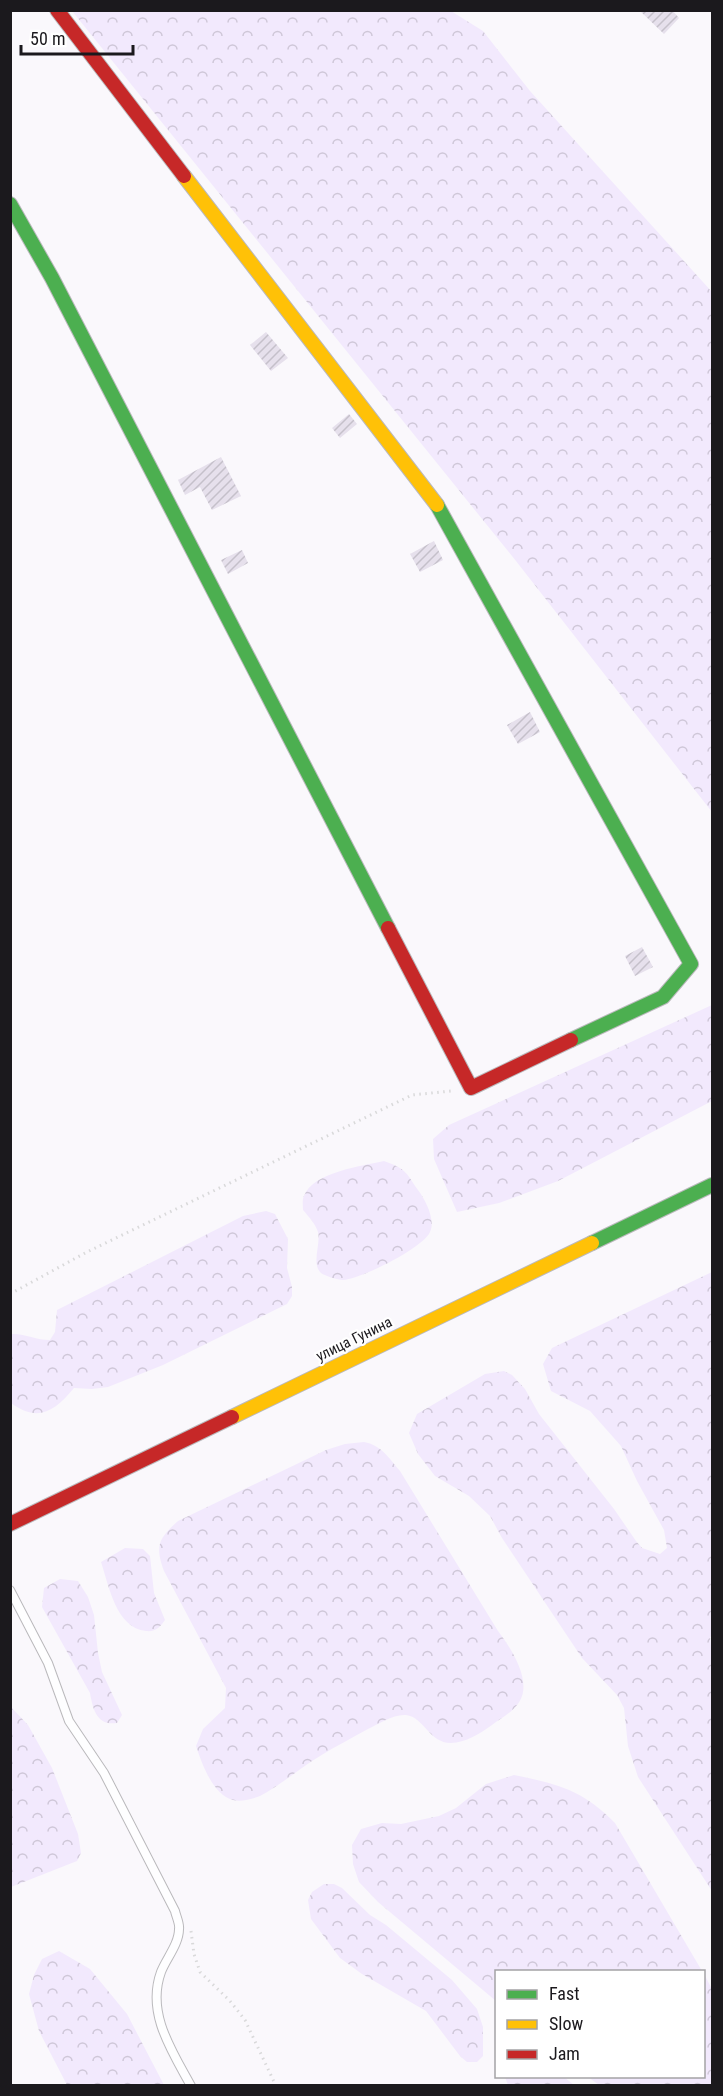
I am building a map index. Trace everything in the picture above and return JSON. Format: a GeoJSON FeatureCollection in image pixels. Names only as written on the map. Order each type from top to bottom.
{"type":"FeatureCollection","features":[{"type":"Feature","properties":{"kind":"street"},"geometry":{"type":"LineString","coordinates":[[10,204],[63,299],[471,1088],[663,996],[692,964],[438,506],[57,10]]}},
{"type":"Feature","properties":{"kind":"street","name":"улица Гунина"},"geometry":{"type":"LineString","coordinates":[[10,1524],[712,1185]]}},
{"type":"Feature","properties":{"kind":"lane"},"geometry":{"type":"LineString","coordinates":[[10,1590],[48,1664],[69,1721],[104,1773],[175,1911],[180,1929],[161,1973],[157,1992],[157,2014],[165,2038],[191,2085]]}},
{"type":"Feature","properties":{"kind":"path"},"geometry":{"type":"LineString","coordinates":[[10,1294],[87,1252],[412,1095],[471,1088]]}},
{"type":"Feature","properties":{"kind":"path"},"geometry":{"type":"LineString","coordinates":[[189,1925],[200,1972],[230,2001],[245,2020],[276,2085]]}},
{"type":"Feature","properties":{"kind":"green space"},"geometry":{"type":"Polygon","coordinates":[[[72,11],[451,11],[483,31],[530,91],[712,292],[712,812],[516,561],[72,11]]]}},
{"type":"Feature","properties":{"kind":"green space"},"geometry":{"type":"Polygon","coordinates":[[[712,1005],[712,1101],[558,1181],[499,1203],[457,1212],[434,1159],[433,1139],[449,1125],[712,1005]]]}},
{"type":"Feature","properties":{"kind":"green space"},"geometry":{"type":"Polygon","coordinates":[[[384,1161],[404,1171],[421,1194],[431,1216],[430,1232],[425,1239],[404,1254],[363,1274],[343,1280],[321,1273],[316,1259],[318,1232],[303,1210],[304,1196],[317,1181],[327,1176],[384,1161]]]}},
{"type":"Feature","properties":{"kind":"green space"},"geometry":{"type":"Polygon","coordinates":[[[266,1211],[275,1214],[288,1239],[287,1268],[292,1296],[287,1304],[163,1365],[108,1387],[74,1388],[60,1403],[46,1412],[30,1412],[11,1403],[11,1334],[50,1340],[55,1332],[57,1310],[243,1216],[266,1211]]]}},
{"type":"Feature","properties":{"kind":"green space"},"geometry":{"type":"Polygon","coordinates":[[[712,1272],[712,1636],[710,1637],[712,1654],[712,1891],[638,1777],[628,1746],[624,1708],[617,1695],[582,1658],[502,1538],[490,1516],[469,1496],[435,1476],[418,1454],[409,1433],[417,1414],[485,1374],[504,1371],[512,1375],[525,1389],[539,1414],[614,1509],[636,1541],[642,1548],[660,1554],[667,1548],[664,1530],[621,1446],[590,1411],[551,1391],[543,1364],[552,1348],[712,1272]]]}},
{"type":"Feature","properties":{"kind":"green space"},"geometry":{"type":"Polygon","coordinates":[[[364,1442],[380,1449],[400,1471],[514,1656],[522,1677],[522,1696],[515,1708],[502,1718],[478,1734],[456,1743],[437,1739],[412,1717],[401,1715],[391,1718],[326,1752],[260,1796],[233,1800],[226,1797],[214,1785],[205,1770],[196,1746],[203,1729],[225,1708],[226,1688],[164,1571],[159,1549],[160,1543],[178,1521],[326,1450],[345,1444],[364,1442]]]}},
{"type":"Feature","properties":{"kind":"green space"},"geometry":{"type":"Polygon","coordinates":[[[125,1548],[143,1549],[150,1556],[154,1593],[165,1620],[155,1630],[146,1631],[127,1622],[111,1594],[101,1562],[125,1548]]]}},
{"type":"Feature","properties":{"kind":"green space"},"geometry":{"type":"Polygon","coordinates":[[[60,1579],[78,1581],[88,1597],[94,1615],[102,1672],[122,1715],[117,1723],[105,1722],[97,1716],[90,1693],[42,1607],[44,1588],[60,1579]]]}},
{"type":"Feature","properties":{"kind":"green space"},"geometry":{"type":"Polygon","coordinates":[[[11,1707],[28,1725],[52,1768],[78,1834],[81,1853],[77,1861],[11,1887],[11,1707]]]}},
{"type":"Feature","properties":{"kind":"green space"},"geometry":{"type":"Polygon","coordinates":[[[514,1775],[557,1785],[581,1796],[603,1812],[615,1823],[701,1970],[495,1970],[495,2000],[378,1902],[359,1882],[353,1864],[352,1845],[361,1829],[382,1823],[401,1824],[439,1816],[456,1808],[486,1784],[514,1775]]]}},
{"type":"Feature","properties":{"kind":"green space"},"geometry":{"type":"Polygon","coordinates":[[[324,1884],[334,1884],[342,1888],[370,1915],[386,1925],[452,1980],[477,2009],[483,2027],[483,2056],[477,2062],[467,2062],[460,2056],[426,2011],[362,1974],[340,1958],[311,1919],[308,1900],[312,1892],[324,1884]]]}},
{"type":"Feature","properties":{"kind":"green space"},"geometry":{"type":"Polygon","coordinates":[[[59,1951],[90,1969],[127,2014],[164,2085],[67,2085],[39,2031],[29,1994],[34,1975],[42,1959],[59,1951]]]}},
{"type":"Feature","properties":{"kind":"green space"},"geometry":{"type":"Polygon","coordinates":[[[705,1976],[712,1989],[712,2085],[599,2085],[589,2078],[705,2078],[705,1976]]]}},
{"type":"Feature","properties":{"kind":"green space"},"geometry":{"type":"Polygon","coordinates":[[[505,2078],[565,2078],[574,2085],[508,2085],[505,2078]]]}},
{"type":"Feature","properties":{"kind":"building"},"geometry":{"type":"Polygon","coordinates":[[[639,10],[672,10],[679,18],[664,34],[639,10]]]}},
{"type":"Feature","properties":{"kind":"building"},"geometry":{"type":"Polygon","coordinates":[[[266,332],[288,358],[271,371],[250,345],[266,332]]]}},
{"type":"Feature","properties":{"kind":"building"},"geometry":{"type":"Polygon","coordinates":[[[349,414],[357,424],[340,438],[332,428],[349,414]]]}},
{"type":"Feature","properties":{"kind":"building"},"geometry":{"type":"Polygon","coordinates":[[[221,457],[241,496],[212,510],[200,487],[185,495],[178,480],[221,457]]]}},
{"type":"Feature","properties":{"kind":"building"},"geometry":{"type":"Polygon","coordinates":[[[434,541],[443,560],[420,572],[410,554],[434,541]]]}},
{"type":"Feature","properties":{"kind":"building"},"geometry":{"type":"Polygon","coordinates":[[[242,550],[248,563],[228,574],[221,560],[242,550]]]}},
{"type":"Feature","properties":{"kind":"building"},"geometry":{"type":"Polygon","coordinates":[[[530,712],[540,732],[518,744],[507,725],[530,712]]]}},
{"type":"Feature","properties":{"kind":"building"},"geometry":{"type":"Polygon","coordinates":[[[642,947],[653,967],[635,976],[625,956],[642,947]]]}},
{"type":"Feature","properties":{"kind":"traffic: fast"},"geometry":{"type":"LineString","coordinates":[[10,204],[52,278],[388,928]]}},
{"type":"Feature","properties":{"kind":"traffic: fast"},"geometry":{"type":"LineString","coordinates":[[437,505],[691,964],[663,997],[571,1040]]}},
{"type":"Feature","properties":{"kind":"traffic: fast"},"geometry":{"type":"LineString","coordinates":[[592,1243],[712,1185]]}},
{"type":"Feature","properties":{"kind":"traffic: slow"},"geometry":{"type":"LineString","coordinates":[[184,176],[437,505]]}},
{"type":"Feature","properties":{"kind":"traffic: slow"},"geometry":{"type":"LineString","coordinates":[[232,1417],[592,1243]]}},
{"type":"Feature","properties":{"kind":"traffic: jam"},"geometry":{"type":"LineString","coordinates":[[57,10],[184,176]]}},
{"type":"Feature","properties":{"kind":"traffic: jam"},"geometry":{"type":"LineString","coordinates":[[388,928],[471,1088],[571,1040]]}},
{"type":"Feature","properties":{"kind":"traffic: jam"},"geometry":{"type":"LineString","coordinates":[[10,1524],[232,1417]]}}]}
